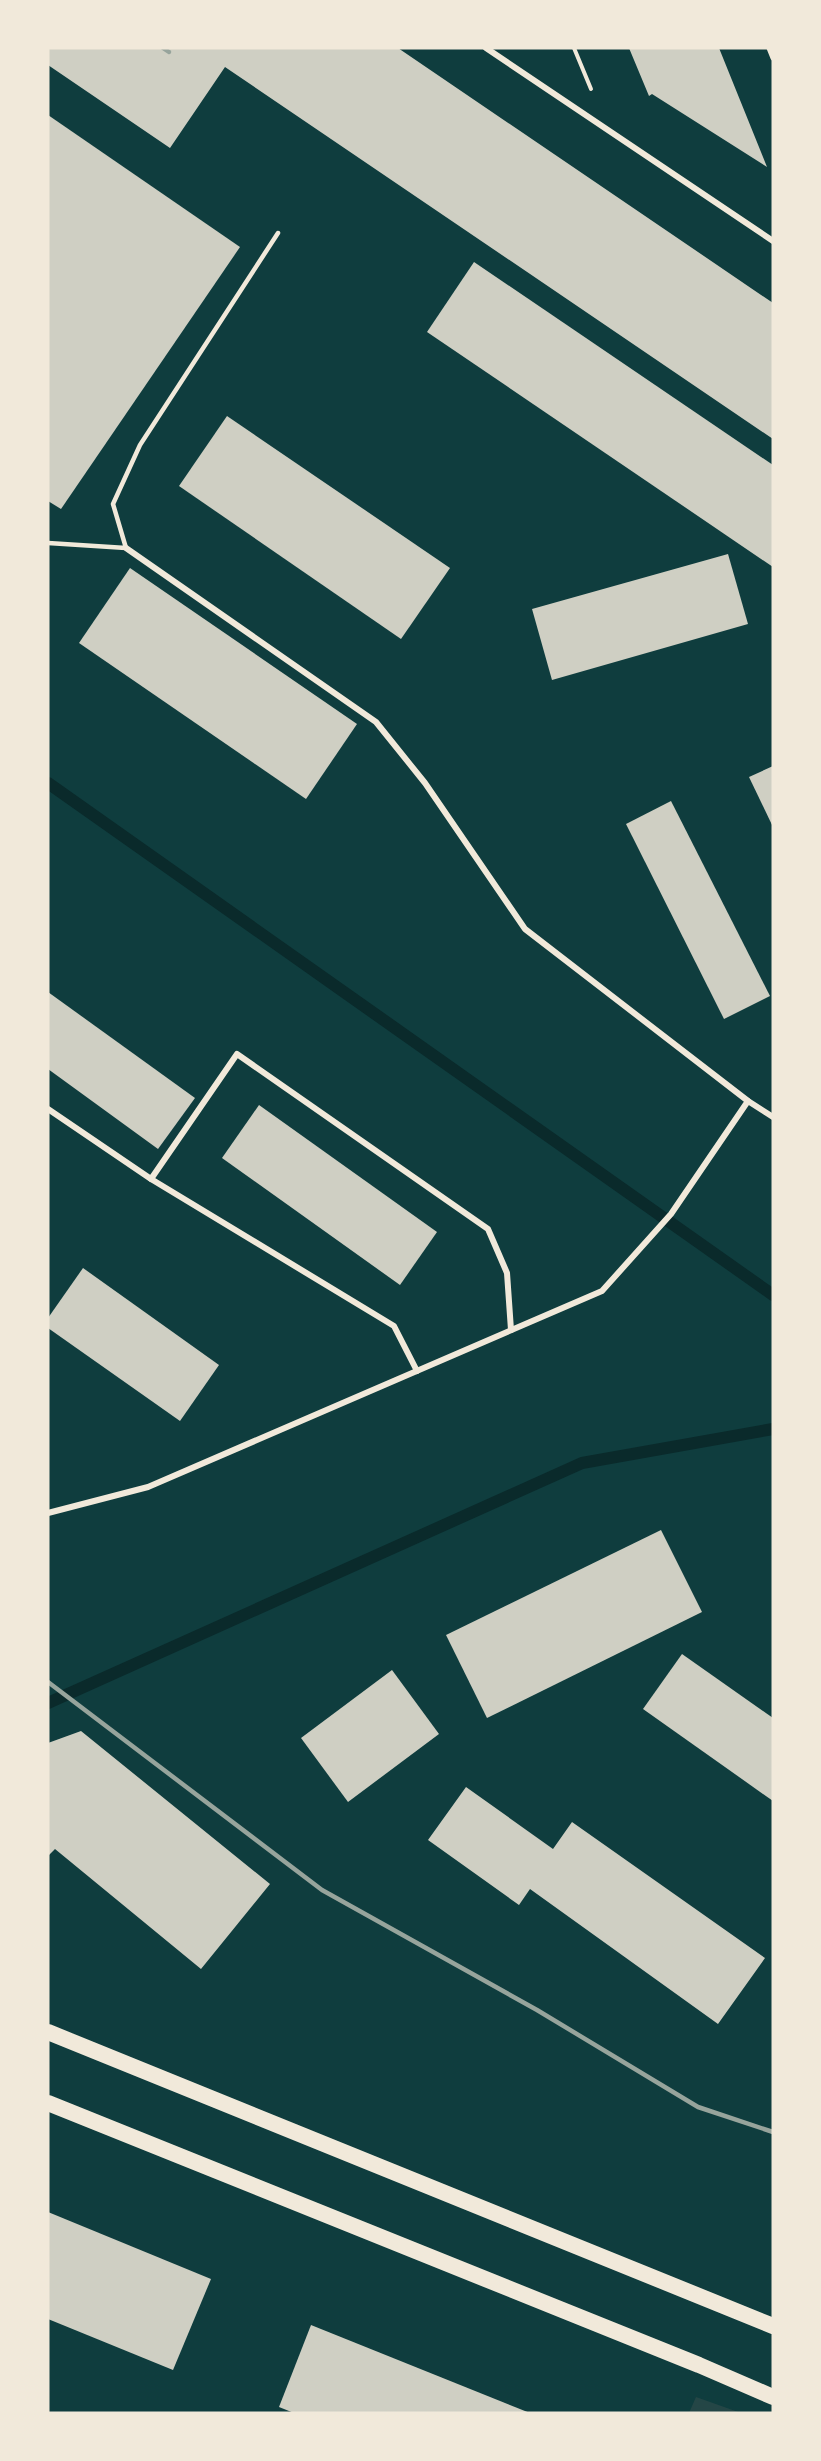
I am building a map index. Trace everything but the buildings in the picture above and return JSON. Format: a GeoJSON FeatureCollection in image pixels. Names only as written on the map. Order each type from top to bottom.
{"type":"FeatureCollection","features":[{"type":"Feature","properties":{"kind":"highway"},"geometry":{"type":"LineString","coordinates":[[48,2032],[773,2326]]}},
{"type":"Feature","properties":{"kind":"highway"},"geometry":{"type":"LineString","coordinates":[[48,2103],[773,2397]]}},
{"type":"Feature","properties":{"kind":"street"},"geometry":{"type":"LineString","coordinates":[[486,48],[773,241]]}},
{"type":"Feature","properties":{"kind":"street"},"geometry":{"type":"LineString","coordinates":[[769,48],[773,58]]}},
{"type":"Feature","properties":{"kind":"street"},"geometry":{"type":"LineString","coordinates":[[126,548],[376,722],[425,783],[525,929],[748,1101],[773,1117]]}},
{"type":"Feature","properties":{"kind":"street"},"geometry":{"type":"LineString","coordinates":[[152,1179],[237,1054],[488,1229],[507,1273],[512,1330]]}},
{"type":"Feature","properties":{"kind":"street"},"geometry":{"type":"LineString","coordinates":[[48,1513],[148,1487],[602,1291],[671,1214],[748,1101]]}},
{"type":"Feature","properties":{"kind":"street"},"geometry":{"type":"LineString","coordinates":[[48,1109],[152,1179],[394,1326],[417,1371]]}},
{"type":"Feature","properties":{"kind":"lane"},"geometry":{"type":"LineString","coordinates":[[48,543],[126,548],[113,504],[140,446],[278,233]]}},
{"type":"Feature","properties":{"kind":"shaded area"},"geometry":{"type":"Polygon","coordinates":[[[696,2397],[741,2413],[689,2413],[696,2397]]]}},
{"type":"Feature","properties":{"kind":"waterway"},"geometry":{"type":"LineString","coordinates":[[48,783],[773,1295]]}},
{"type":"Feature","properties":{"kind":"waterway"},"geometry":{"type":"LineString","coordinates":[[48,1703],[582,1463],[773,1429]]}},
{"type":"Feature","properties":{"kind":"railway"},"geometry":{"type":"LineString","coordinates":[[163,48],[169,52]]}},
{"type":"Feature","properties":{"kind":"railway"},"geometry":{"type":"LineString","coordinates":[[48,1682],[322,1890],[537,2010],[698,2107],[773,2132]]}}]}
